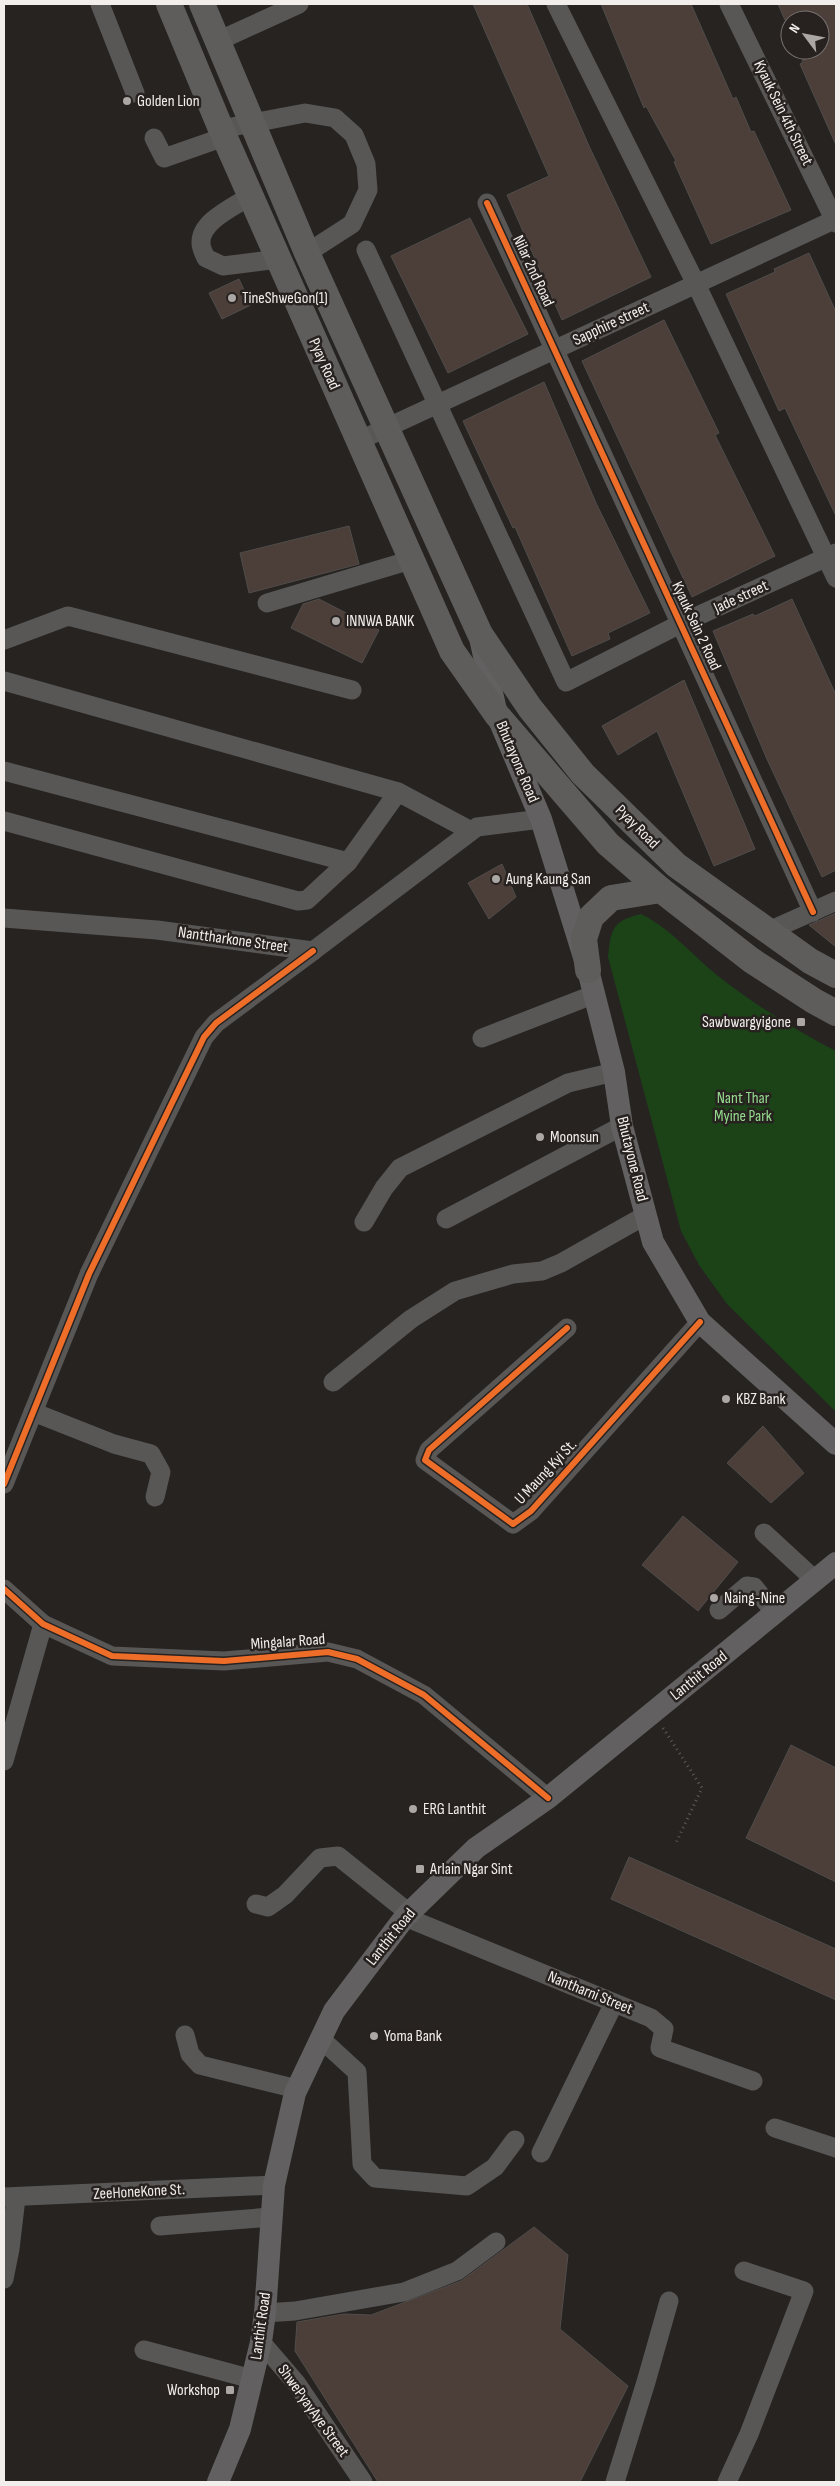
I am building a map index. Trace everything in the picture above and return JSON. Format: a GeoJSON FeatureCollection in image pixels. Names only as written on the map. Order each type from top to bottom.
{"type":"FeatureCollection","features":[{"type":"Feature","properties":{"kind":"highway","name":"Pyay Road"},"geometry":{"type":"LineString","coordinates":[[169,4],[222,133],[452,651],[497,714],[608,844],[661,890],[750,960],[836,1013]]}},
{"type":"Feature","properties":{"kind":"highway","name":"Pyay Road"},"geometry":{"type":"LineString","coordinates":[[202,4],[307,254],[480,634],[530,708],[583,774],[676,865],[810,961],[836,975]]}},
{"type":"Feature","properties":{"kind":"highway"},"geometry":{"type":"LineString","coordinates":[[591,982],[584,939],[591,917],[611,898],[661,890],[676,865]]}},
{"type":"Feature","properties":{"kind":"main road","name":"Pyay Road"},"geometry":{"type":"LineString","coordinates":[[480,634],[497,714]]}},
{"type":"Feature","properties":{"kind":"main road","name":"Bhutayone Road"},"geometry":{"type":"LineString","coordinates":[[497,714],[539,815],[591,982],[614,1072],[622,1126],[653,1242],[700,1322],[836,1444]]}},
{"type":"Feature","properties":{"kind":"main road","name":"Bhutayone Road"},"geometry":{"type":"LineString","coordinates":[[539,815],[583,774]]}},
{"type":"Feature","properties":{"kind":"main road","name":"Lanthit Road"},"geometry":{"type":"LineString","coordinates":[[218,2482],[240,2429],[261,2342],[265,2313],[274,2185],[296,2090],[334,2011],[407,1915],[476,1848],[548,1798],[836,1563]]}},
{"type":"Feature","properties":{"kind":"street"},"geometry":{"type":"LineString","coordinates":[[100,4],[135,93]]}},
{"type":"Feature","properties":{"kind":"street"},"geometry":{"type":"LineString","coordinates":[[218,41],[299,4]]}},
{"type":"Feature","properties":{"kind":"street"},"geometry":{"type":"LineString","coordinates":[[556,4],[831,555],[836,578]]}},
{"type":"Feature","properties":{"kind":"street","name":"Kyauk Sein 4th Street"},"geometry":{"type":"LineString","coordinates":[[729,4],[836,220]]}},
{"type":"Feature","properties":{"kind":"street"},"geometry":{"type":"LineString","coordinates":[[154,138],[164,158],[222,133],[252,123],[305,113],[335,118],[354,135],[366,164],[368,190],[352,224],[307,254]]}},
{"type":"Feature","properties":{"kind":"street"},"geometry":{"type":"LineString","coordinates":[[250,196],[218,217],[203,230],[200,244],[206,258],[223,266],[278,259]]}},
{"type":"Feature","properties":{"kind":"street","name":"Nilar 2nd Road"},"geometry":{"type":"LineString","coordinates":[[487,203],[554,350]]}},
{"type":"Feature","properties":{"kind":"street","name":"Sapphire street"},"geometry":{"type":"LineString","coordinates":[[358,441],[836,220]]}},
{"type":"Feature","properties":{"kind":"street"},"geometry":{"type":"LineString","coordinates":[[366,250],[437,405]]}},
{"type":"Feature","properties":{"kind":"street","name":"Kyauk Sein 2 Road"},"geometry":{"type":"LineString","coordinates":[[554,350],[813,912]]}},
{"type":"Feature","properties":{"kind":"street","name":"Jade street"},"geometry":{"type":"LineString","coordinates":[[437,405],[566,682],[680,624],[831,555]]}},
{"type":"Feature","properties":{"kind":"street"},"geometry":{"type":"LineString","coordinates":[[268,603],[411,560]]}},
{"type":"Feature","properties":{"kind":"street"},"geometry":{"type":"LineString","coordinates":[[4,640],[68,616],[352,690]]}},
{"type":"Feature","properties":{"kind":"street"},"geometry":{"type":"LineString","coordinates":[[4,681],[398,792],[472,831]]}},
{"type":"Feature","properties":{"kind":"street"},"geometry":{"type":"LineString","coordinates":[[4,771],[348,862]]}},
{"type":"Feature","properties":{"kind":"street"},"geometry":{"type":"LineString","coordinates":[[4,821],[298,901],[307,900],[348,862],[398,792]]}},
{"type":"Feature","properties":{"kind":"street"},"geometry":{"type":"LineString","coordinates":[[4,1484],[89,1274],[204,1037],[216,1023],[478,827],[539,815]]}},
{"type":"Feature","properties":{"kind":"street"},"geometry":{"type":"LineString","coordinates":[[769,931],[836,901]]}},
{"type":"Feature","properties":{"kind":"street","name":"Nanttharkone Street"},"geometry":{"type":"LineString","coordinates":[[4,918],[157,930],[313,951]]}},
{"type":"Feature","properties":{"kind":"street"},"geometry":{"type":"LineString","coordinates":[[482,1038],[591,982]]}},
{"type":"Feature","properties":{"kind":"street"},"geometry":{"type":"LineString","coordinates":[[364,1222],[384,1188],[400,1168],[568,1083],[614,1072]]}},
{"type":"Feature","properties":{"kind":"street"},"geometry":{"type":"LineString","coordinates":[[446,1219],[622,1126]]}},
{"type":"Feature","properties":{"kind":"street"},"geometry":{"type":"LineString","coordinates":[[333,1382],[411,1319],[456,1290],[513,1274],[542,1271],[561,1263],[646,1215]]}},
{"type":"Feature","properties":{"kind":"street","name":"U Maung Kyi St."},"geometry":{"type":"LineString","coordinates":[[567,1328],[429,1450],[425,1460],[513,1524],[531,1511],[700,1322]]}},
{"type":"Feature","properties":{"kind":"street"},"geometry":{"type":"LineString","coordinates":[[33,1412],[114,1444],[151,1454],[161,1472],[155,1497]]}},
{"type":"Feature","properties":{"kind":"street"},"geometry":{"type":"LineString","coordinates":[[764,1533],[815,1580]]}},
{"type":"Feature","properties":{"kind":"street"},"geometry":{"type":"LineString","coordinates":[[719,1610],[747,1586],[754,1587],[775,1613]]}},
{"type":"Feature","properties":{"kind":"street","name":"Mingalar Road"},"geometry":{"type":"LineString","coordinates":[[4,1589],[43,1624],[112,1656],[224,1661],[328,1652],[357,1659],[424,1695],[548,1798]]}},
{"type":"Feature","properties":{"kind":"street"},"geometry":{"type":"LineString","coordinates":[[4,1761],[43,1624]]}},
{"type":"Feature","properties":{"kind":"street","name":"Nantharni Street"},"geometry":{"type":"LineString","coordinates":[[256,1904],[268,1907],[285,1895],[320,1858],[338,1856],[407,1915],[651,2018],[664,2029],[660,2048],[753,2081]]}},
{"type":"Feature","properties":{"kind":"street"},"geometry":{"type":"LineString","coordinates":[[541,2153],[614,2003]]}},
{"type":"Feature","properties":{"kind":"street"},"geometry":{"type":"LineString","coordinates":[[185,2035],[190,2054],[200,2065],[296,2090]]}},
{"type":"Feature","properties":{"kind":"street"},"geometry":{"type":"LineString","coordinates":[[321,2039],[357,2072],[362,2164],[375,2178],[467,2186],[495,2167],[515,2140]]}},
{"type":"Feature","properties":{"kind":"street"},"geometry":{"type":"LineString","coordinates":[[775,2128],[836,2148]]}},
{"type":"Feature","properties":{"kind":"street","name":"ZeeHoneKone St."},"geometry":{"type":"LineString","coordinates":[[10,2197],[274,2185]]}},
{"type":"Feature","properties":{"kind":"street"},"geometry":{"type":"LineString","coordinates":[[4,2279],[10,2249],[10,2197]]}},
{"type":"Feature","properties":{"kind":"street"},"geometry":{"type":"LineString","coordinates":[[160,2226],[271,2217]]}},
{"type":"Feature","properties":{"kind":"street"},"geometry":{"type":"LineString","coordinates":[[265,2313],[295,2311],[404,2292],[456,2271],[496,2242]]}},
{"type":"Feature","properties":{"kind":"street"},"geometry":{"type":"LineString","coordinates":[[727,2482],[749,2434],[804,2291],[744,2271]]}},
{"type":"Feature","properties":{"kind":"street"},"geometry":{"type":"LineString","coordinates":[[615,2482],[669,2300]]}},
{"type":"Feature","properties":{"kind":"street","name":"ShwePyayAye Street"},"geometry":{"type":"LineString","coordinates":[[261,2342],[297,2384],[362,2482]]}},
{"type":"Feature","properties":{"kind":"street"},"geometry":{"type":"LineString","coordinates":[[144,2350],[252,2379]]}},
{"type":"Feature","properties":{"kind":"path"},"geometry":{"type":"LineString","coordinates":[[654,1713],[702,1788],[674,1845]]}},
{"type":"Feature","properties":{"kind":"green space","name":"Nant Thar Myine Park"},"geometry":{"type":"Polygon","coordinates":[[[641,914],[664,928],[712,971],[749,999],[792,1027],[836,1051],[836,1412],[727,1304],[699,1265],[681,1231],[608,957],[610,939],[615,928],[624,920],[641,914]]]}},
{"type":"Feature","properties":{"kind":"building"},"geometry":{"type":"Polygon","coordinates":[[[473,4],[527,4],[589,146],[651,277],[562,320],[507,195],[549,176],[473,4]]]}},
{"type":"Feature","properties":{"kind":"building"},"geometry":{"type":"Polygon","coordinates":[[[601,4],[691,4],[733,99],[736,97],[751,132],[754,131],[791,210],[711,244],[674,162],[676,161],[646,106],[644,108],[601,4]]]}},
{"type":"Feature","properties":{"kind":"building"},"geometry":{"type":"Polygon","coordinates":[[[778,4],[836,4],[836,145],[800,64],[803,62],[802,60],[830,60],[830,10],[781,10],[778,4]]]}},
{"type":"Feature","properties":{"kind":"building"},"geometry":{"type":"Polygon","coordinates":[[[470,218],[528,334],[448,373],[391,256],[470,218]]]}},
{"type":"Feature","properties":{"kind":"building"},"geometry":{"type":"Polygon","coordinates":[[[809,253],[836,312],[836,516],[785,408],[779,411],[726,294],[775,272],[774,269],[809,253]]]}},
{"type":"Feature","properties":{"kind":"building"},"geometry":{"type":"Polygon","coordinates":[[[239,279],[251,305],[222,319],[209,293],[239,279]]]}},
{"type":"Feature","properties":{"kind":"building"},"geometry":{"type":"Polygon","coordinates":[[[664,320],[719,433],[715,435],[775,556],[692,597],[582,361],[664,320]]]}},
{"type":"Feature","properties":{"kind":"building"},"geometry":{"type":"Polygon","coordinates":[[[544,382],[596,503],[650,613],[608,633],[610,639],[572,656],[515,527],[513,528],[463,421],[544,382]]]}},
{"type":"Feature","properties":{"kind":"building"},"geometry":{"type":"Polygon","coordinates":[[[349,526],[359,564],[249,593],[240,553],[349,526]]]}},
{"type":"Feature","properties":{"kind":"building"},"geometry":{"type":"Polygon","coordinates":[[[319,599],[379,630],[362,663],[291,628],[303,604],[319,599]]]}},
{"type":"Feature","properties":{"kind":"building"},"geometry":{"type":"Polygon","coordinates":[[[792,599],[836,695],[836,870],[822,877],[766,757],[713,631],[753,614],[755,616],[792,599]]]}},
{"type":"Feature","properties":{"kind":"building"},"geometry":{"type":"Polygon","coordinates":[[[684,680],[755,849],[714,866],[657,731],[618,755],[602,726],[684,680]]]}},
{"type":"Feature","properties":{"kind":"building"},"geometry":{"type":"Polygon","coordinates":[[[502,864],[516,897],[489,919],[468,883],[502,864]]]}},
{"type":"Feature","properties":{"kind":"building"},"geometry":{"type":"Polygon","coordinates":[[[836,913],[836,947],[809,925],[836,913]]]}},
{"type":"Feature","properties":{"kind":"building"},"geometry":{"type":"Polygon","coordinates":[[[763,1426],[804,1473],[771,1503],[727,1463],[763,1426]]]}},
{"type":"Feature","properties":{"kind":"building"},"geometry":{"type":"Polygon","coordinates":[[[683,1516],[738,1562],[698,1611],[642,1565],[683,1516]]]}},
{"type":"Feature","properties":{"kind":"building"},"geometry":{"type":"Polygon","coordinates":[[[791,1745],[836,1768],[836,1882],[746,1838],[791,1745]]]}},
{"type":"Feature","properties":{"kind":"building"},"geometry":{"type":"Polygon","coordinates":[[[629,1857],[836,1949],[836,2000],[611,1899],[629,1857]]]}},
{"type":"Feature","properties":{"kind":"building"},"geometry":{"type":"Polygon","coordinates":[[[534,2227],[568,2255],[560,2329],[628,2386],[580,2482],[378,2482],[295,2351],[297,2322],[344,2314],[371,2315],[461,2281],[534,2227]]]}},
{"type":"Feature","properties":{"kind":"cycle path"},"geometry":{"type":"LineString","coordinates":[[487,203],[813,912]]}},
{"type":"Feature","properties":{"kind":"cycle path"},"geometry":{"type":"LineString","coordinates":[[4,1484],[89,1274],[204,1037],[216,1023],[313,951]]}},
{"type":"Feature","properties":{"kind":"cycle path"},"geometry":{"type":"LineString","coordinates":[[567,1328],[429,1450],[425,1460],[513,1524],[531,1511],[700,1322]]}},
{"type":"Feature","properties":{"kind":"cycle path"},"geometry":{"type":"LineString","coordinates":[[4,1589],[43,1624],[112,1656],[224,1661],[328,1652],[357,1659],[424,1695],[548,1798]]}},
{"type":"Feature","properties":{"kind":"place","name":"Golden Lion"},"geometry":{"type":"Point","coordinates":[127,101]}},
{"type":"Feature","properties":{"kind":"place","name":"TineShweGon(1)"},"geometry":{"type":"Point","coordinates":[232,298]}},
{"type":"Feature","properties":{"kind":"place","name":"INNWA BANK"},"geometry":{"type":"Point","coordinates":[336,621]}},
{"type":"Feature","properties":{"kind":"place","name":"Aung Kaung San"},"geometry":{"type":"Point","coordinates":[496,879]}},
{"type":"Feature","properties":{"kind":"place","name":"Sawbwargyigone"},"geometry":{"type":"Point","coordinates":[801,1022]}},
{"type":"Feature","properties":{"kind":"place","name":"Moonsun"},"geometry":{"type":"Point","coordinates":[540,1137]}},
{"type":"Feature","properties":{"kind":"place","name":"KBZ Bank"},"geometry":{"type":"Point","coordinates":[726,1399]}},
{"type":"Feature","properties":{"kind":"place","name":"Naing-Nine"},"geometry":{"type":"Point","coordinates":[714,1598]}},
{"type":"Feature","properties":{"kind":"place","name":"ERG Lanthit"},"geometry":{"type":"Point","coordinates":[413,1809]}},
{"type":"Feature","properties":{"kind":"place","name":"Arlain Ngar Sint"},"geometry":{"type":"Point","coordinates":[420,1869]}},
{"type":"Feature","properties":{"kind":"place","name":"Yoma Bank"},"geometry":{"type":"Point","coordinates":[374,2036]}},
{"type":"Feature","properties":{"kind":"place","name":"Workshop"},"geometry":{"type":"Point","coordinates":[230,2390]}}]}
